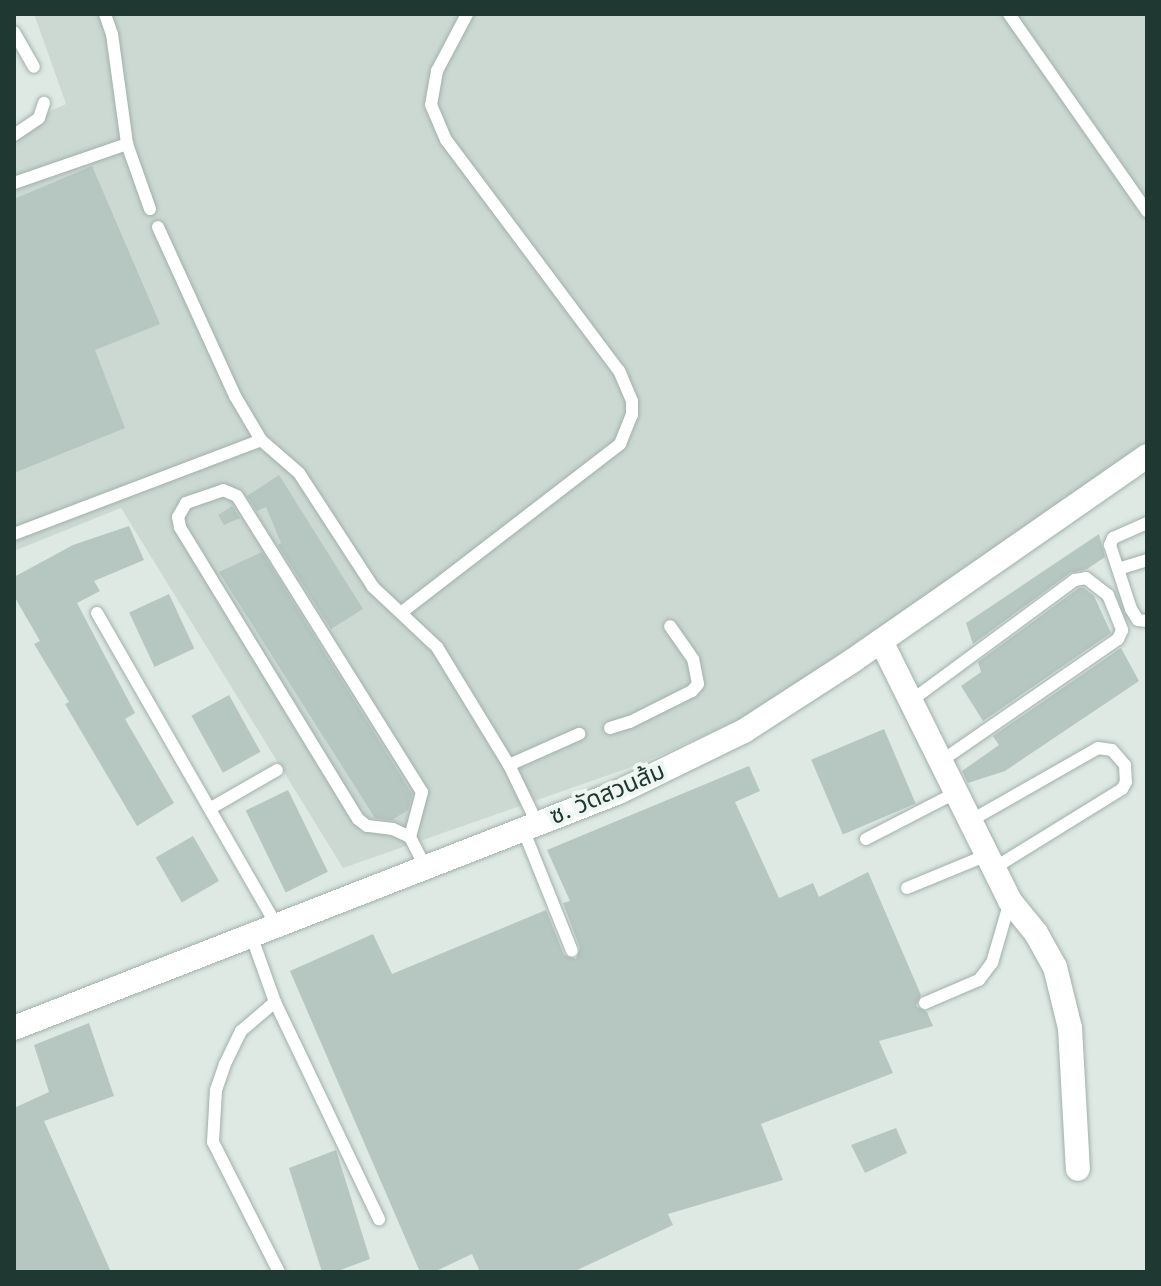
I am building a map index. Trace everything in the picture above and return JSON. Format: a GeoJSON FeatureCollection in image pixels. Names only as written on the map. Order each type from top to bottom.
{"type":"FeatureCollection","features":[{"type":"Feature","properties":{"kind":"street","name":"ซ. วัดสวนส้ม"},"geometry":{"type":"LineString","coordinates":[[14,1028],[619,792],[744,731],[881,641],[1147,456]]}},
{"type":"Feature","properties":{"kind":"street"},"geometry":{"type":"LineString","coordinates":[[881,641],[1010,901],[1036,933],[1055,967],[1070,1028],[1078,1169]]}},
{"type":"Feature","properties":{"kind":"lane"},"geometry":{"type":"LineString","coordinates":[[105,14],[112,34],[127,144],[150,209]]}},
{"type":"Feature","properties":{"kind":"lane"},"geometry":{"type":"LineString","coordinates":[[402,612],[620,444],[632,415],[632,401],[619,371],[446,140],[431,105],[437,71],[467,14]]}},
{"type":"Feature","properties":{"kind":"lane"},"geometry":{"type":"LineString","coordinates":[[1009,14],[1147,211]]}},
{"type":"Feature","properties":{"kind":"lane"},"geometry":{"type":"LineString","coordinates":[[14,32],[34,67]]}},
{"type":"Feature","properties":{"kind":"lane"},"geometry":{"type":"LineString","coordinates":[[14,135],[39,118],[44,103]]}},
{"type":"Feature","properties":{"kind":"lane"},"geometry":{"type":"LineString","coordinates":[[14,183],[127,144]]}},
{"type":"Feature","properties":{"kind":"lane"},"geometry":{"type":"LineString","coordinates":[[158,227],[235,396],[261,440],[299,473],[373,587],[437,647],[509,765],[572,951]]}},
{"type":"Feature","properties":{"kind":"lane"},"geometry":{"type":"LineString","coordinates":[[14,534],[261,440]]}},
{"type":"Feature","properties":{"kind":"lane"},"geometry":{"type":"LineString","coordinates":[[410,837],[422,792],[237,496],[231,490],[216,490],[186,503],[178,517],[180,527],[358,819],[367,826],[393,829],[410,837],[425,867]]}},
{"type":"Feature","properties":{"kind":"lane"},"geometry":{"type":"LineString","coordinates":[[1147,523],[1113,538],[1110,545],[1131,609],[1138,620],[1147,621]]}},
{"type":"Feature","properties":{"kind":"lane"},"geometry":{"type":"LineString","coordinates":[[1118,569],[1147,560]]}},
{"type":"Feature","properties":{"kind":"lane"},"geometry":{"type":"LineString","coordinates":[[912,700],[1075,580],[1086,578],[1108,595],[1122,630],[1118,639],[941,761]]}},
{"type":"Feature","properties":{"kind":"lane"},"geometry":{"type":"LineString","coordinates":[[97,613],[277,926]]}},
{"type":"Feature","properties":{"kind":"lane"},"geometry":{"type":"LineString","coordinates":[[610,728],[630,722],[692,691],[698,684],[693,659],[670,626]]}},
{"type":"Feature","properties":{"kind":"lane"},"geometry":{"type":"LineString","coordinates":[[509,765],[579,734]]}},
{"type":"Feature","properties":{"kind":"lane"},"geometry":{"type":"LineString","coordinates":[[907,888],[990,862],[1122,789],[1126,782],[1125,765],[1112,750],[1098,748],[970,821]]}},
{"type":"Feature","properties":{"kind":"lane"},"geometry":{"type":"LineString","coordinates":[[211,808],[277,770]]}},
{"type":"Feature","properties":{"kind":"lane"},"geometry":{"type":"LineString","coordinates":[[866,839],[957,792]]}},
{"type":"Feature","properties":{"kind":"lane"},"geometry":{"type":"LineString","coordinates":[[925,1003],[979,980],[992,963],[1010,901]]}},
{"type":"Feature","properties":{"kind":"lane"},"geometry":{"type":"LineString","coordinates":[[251,935],[275,1002],[379,1219]]}},
{"type":"Feature","properties":{"kind":"lane"},"geometry":{"type":"LineString","coordinates":[[275,1002],[241,1031],[216,1090],[212,1116],[213,1142],[279,1272]]}},
{"type":"Feature","properties":{"kind":"shaded area"},"geometry":{"type":"Polygon","coordinates":[[[34,14],[1147,14],[1147,443],[781,701],[640,764],[343,868],[121,508],[14,551],[14,127],[66,104],[34,14]]]}},
{"type":"Feature","properties":{"kind":"building"},"geometry":{"type":"Polygon","coordinates":[[[92,166],[160,324],[95,350],[125,428],[14,473],[14,199],[92,166]]]}},
{"type":"Feature","properties":{"kind":"building"},"geometry":{"type":"Polygon","coordinates":[[[279,475],[363,609],[331,629],[278,545],[281,543],[266,507],[257,511],[247,496],[279,475]]]}},
{"type":"Feature","properties":{"kind":"building"},"geometry":{"type":"Polygon","coordinates":[[[232,506],[240,518],[224,525],[218,515],[232,506]]]}},
{"type":"Feature","properties":{"kind":"building"},"geometry":{"type":"Polygon","coordinates":[[[129,526],[144,560],[94,581],[100,591],[77,603],[135,713],[125,719],[174,803],[137,826],[65,704],[69,702],[34,644],[40,641],[14,596],[14,577],[73,545],[129,526]]]}},
{"type":"Feature","properties":{"kind":"building"},"geometry":{"type":"Polygon","coordinates":[[[1099,534],[1105,557],[1087,569],[1070,573],[973,644],[966,623],[1099,534]]]}},
{"type":"Feature","properties":{"kind":"building"},"geometry":{"type":"Polygon","coordinates":[[[262,552],[412,794],[408,810],[392,820],[375,818],[219,572],[262,552]]]}},
{"type":"Feature","properties":{"kind":"building"},"geometry":{"type":"Polygon","coordinates":[[[1079,588],[1094,596],[1111,633],[983,721],[961,686],[981,672],[978,662],[1079,588]]]}},
{"type":"Feature","properties":{"kind":"building"},"geometry":{"type":"Polygon","coordinates":[[[169,594],[194,648],[154,667],[129,613],[169,594]]]}},
{"type":"Feature","properties":{"kind":"building"},"geometry":{"type":"Polygon","coordinates":[[[1121,648],[1139,681],[1005,771],[968,783],[962,771],[999,745],[993,736],[1121,648]]]}},
{"type":"Feature","properties":{"kind":"building"},"geometry":{"type":"Polygon","coordinates":[[[229,695],[261,752],[223,773],[191,716],[229,695]]]}},
{"type":"Feature","properties":{"kind":"building"},"geometry":{"type":"Polygon","coordinates":[[[884,729],[916,804],[843,834],[811,760],[884,729]]]}},
{"type":"Feature","properties":{"kind":"building"},"geometry":{"type":"Polygon","coordinates":[[[749,766],[760,791],[735,802],[779,898],[813,883],[819,897],[868,872],[921,995],[916,1006],[927,1012],[933,1026],[879,1041],[893,1073],[761,1124],[783,1180],[668,1214],[673,1225],[573,1272],[480,1272],[472,1254],[434,1272],[420,1272],[290,971],[373,934],[392,974],[546,910],[564,955],[576,959],[580,948],[563,903],[570,901],[547,850],[749,766]]]}},
{"type":"Feature","properties":{"kind":"building"},"geometry":{"type":"Polygon","coordinates":[[[288,790],[328,872],[286,892],[246,811],[288,790]]]}},
{"type":"Feature","properties":{"kind":"building"},"geometry":{"type":"Polygon","coordinates":[[[193,836],[219,881],[182,903],[156,858],[193,836]]]}},
{"type":"Feature","properties":{"kind":"building"},"geometry":{"type":"Polygon","coordinates":[[[89,1023],[114,1096],[44,1121],[111,1272],[14,1272],[14,1108],[49,1092],[34,1045],[89,1023]]]}},
{"type":"Feature","properties":{"kind":"building"},"geometry":{"type":"Polygon","coordinates":[[[896,1128],[907,1153],[865,1173],[851,1145],[896,1128]]]}},
{"type":"Feature","properties":{"kind":"building"},"geometry":{"type":"Polygon","coordinates":[[[336,1150],[370,1259],[335,1272],[322,1272],[289,1168],[336,1150]]]}}]}
